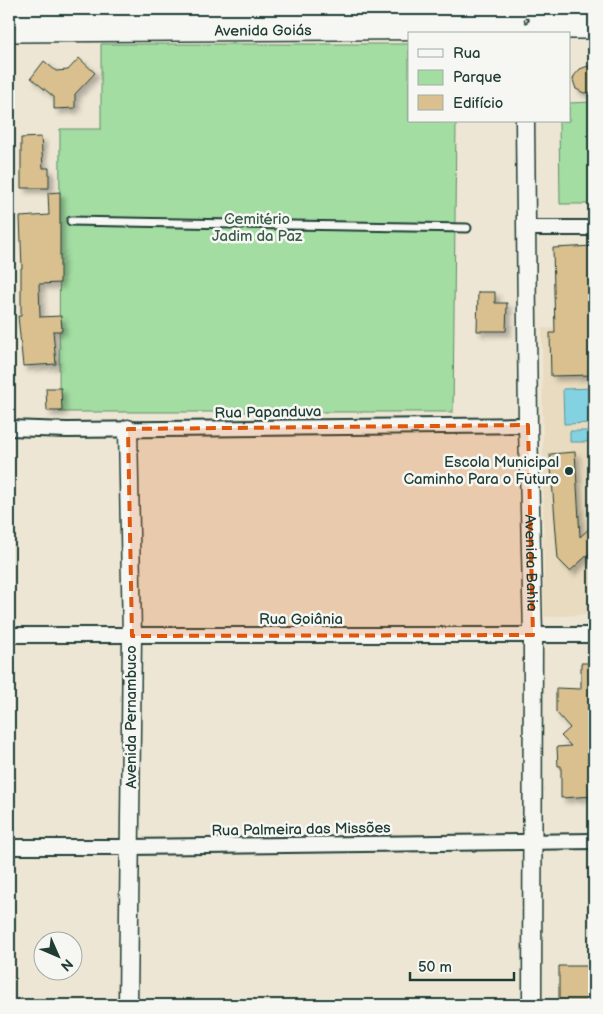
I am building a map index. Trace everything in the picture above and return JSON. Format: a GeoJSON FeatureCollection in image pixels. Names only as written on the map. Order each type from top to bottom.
{"type":"FeatureCollection","features":[{"type":"Feature","properties":{"kind":"main road","name":"Avenida Goiás"},"geometry":{"type":"LineString","coordinates":[[9,14],[124,11],[326,18],[526,21],[594,29]]}},
{"type":"Feature","properties":{"kind":"main road","name":"Avenida Goiás"},"geometry":{"type":"LineString","coordinates":[[526,21],[594,14]]}},
{"type":"Feature","properties":{"kind":"main road","name":"Avenida Goiás"},"geometry":{"type":"LineString","coordinates":[[9,32],[326,18]]}},
{"type":"Feature","properties":{"kind":"street","name":"Avenida Bahia"},"geometry":{"type":"LineString","coordinates":[[525,122],[528,425],[533,635],[532,1005]]}},
{"type":"Feature","properties":{"kind":"street"},"geometry":{"type":"LineString","coordinates":[[526,228],[594,228]]}},
{"type":"Feature","properties":{"kind":"street","name":"Rua Papanduva"},"geometry":{"type":"LineString","coordinates":[[9,428],[128,429],[528,425]]}},
{"type":"Feature","properties":{"kind":"street","name":"Avenida Pernambuco"},"geometry":{"type":"LineString","coordinates":[[128,429],[132,636],[128,1005]]}},
{"type":"Feature","properties":{"kind":"street","name":"Rua Goiânia"},"geometry":{"type":"LineString","coordinates":[[9,635],[594,635]]}},
{"type":"Feature","properties":{"kind":"street","name":"Rua Palmeira das Missões"},"geometry":{"type":"LineString","coordinates":[[9,847],[594,841]]}},
{"type":"Feature","properties":{"kind":"lane"},"geometry":{"type":"LineString","coordinates":[[72,221],[467,228]]}},
{"type":"Feature","properties":{"kind":"highlighted area"},"geometry":{"type":"Polygon","coordinates":[[[528,425],[533,635],[132,636],[128,429],[528,425]]]}},
{"type":"Feature","properties":{"kind":"shaded area","name":"Escola Municipal Caminho Para o Futuro"},"geometry":{"type":"Polygon","coordinates":[[[542,328],[594,329],[594,614],[544,617],[542,328]]]}},
{"type":"Feature","properties":{"kind":"green space","name":"Cemitério Jadim da Paz"},"geometry":{"type":"Polygon","coordinates":[[[101,44],[408,44],[408,122],[456,122],[453,412],[59,412],[60,129],[101,129],[101,44]]]}},
{"type":"Feature","properties":{"kind":"green space"},"geometry":{"type":"Polygon","coordinates":[[[594,102],[594,204],[560,204],[559,122],[570,122],[570,103],[594,102]]]}},
{"type":"Feature","properties":{"kind":"water"},"geometry":{"type":"Polygon","coordinates":[[[594,388],[594,423],[564,424],[563,389],[594,388]]]}},
{"type":"Feature","properties":{"kind":"water"},"geometry":{"type":"Polygon","coordinates":[[[570,431],[594,431],[594,442],[570,442],[570,431]]]}},
{"type":"Feature","properties":{"kind":"building"},"geometry":{"type":"Polygon","coordinates":[[[79,58],[95,73],[75,94],[75,108],[54,109],[54,97],[31,78],[44,61],[56,71],[68,70],[79,58]]]}},
{"type":"Feature","properties":{"kind":"building"},"geometry":{"type":"Polygon","coordinates":[[[588,66],[594,68],[594,92],[584,93],[576,89],[573,80],[580,69],[588,66]]]}},
{"type":"Feature","properties":{"kind":"building"},"geometry":{"type":"Polygon","coordinates":[[[41,137],[43,168],[49,168],[49,188],[21,188],[21,138],[41,137]]]}},
{"type":"Feature","properties":{"kind":"building"},"geometry":{"type":"Polygon","coordinates":[[[60,192],[60,283],[39,284],[40,317],[61,316],[62,331],[53,331],[56,364],[23,366],[18,316],[21,316],[22,268],[20,217],[49,215],[48,193],[60,192]]]}},
{"type":"Feature","properties":{"kind":"building"},"geometry":{"type":"Polygon","coordinates":[[[594,246],[594,375],[551,376],[550,333],[555,333],[553,248],[594,246]]]}},
{"type":"Feature","properties":{"kind":"building"},"geometry":{"type":"Polygon","coordinates":[[[478,292],[495,292],[495,303],[507,303],[506,331],[477,331],[478,292]]]}},
{"type":"Feature","properties":{"kind":"building"},"geometry":{"type":"Polygon","coordinates":[[[46,388],[61,388],[62,411],[47,411],[46,388]]]}},
{"type":"Feature","properties":{"kind":"building"},"geometry":{"type":"Polygon","coordinates":[[[575,452],[580,537],[594,524],[594,549],[570,571],[558,559],[550,454],[575,452]]]}},
{"type":"Feature","properties":{"kind":"building"},"geometry":{"type":"Polygon","coordinates":[[[581,663],[594,663],[594,796],[561,798],[561,766],[558,766],[557,747],[571,746],[561,736],[570,728],[556,712],[556,688],[581,689],[581,663]]]}},
{"type":"Feature","properties":{"kind":"building"},"geometry":{"type":"Polygon","coordinates":[[[559,966],[594,966],[594,984],[589,984],[590,1005],[559,1005],[559,966]]]}},
{"type":"Feature","properties":{"kind":"place","name":"Escola Municipal Caminho Para o Futuro"},"geometry":{"type":"Point","coordinates":[569,471]}}]}
